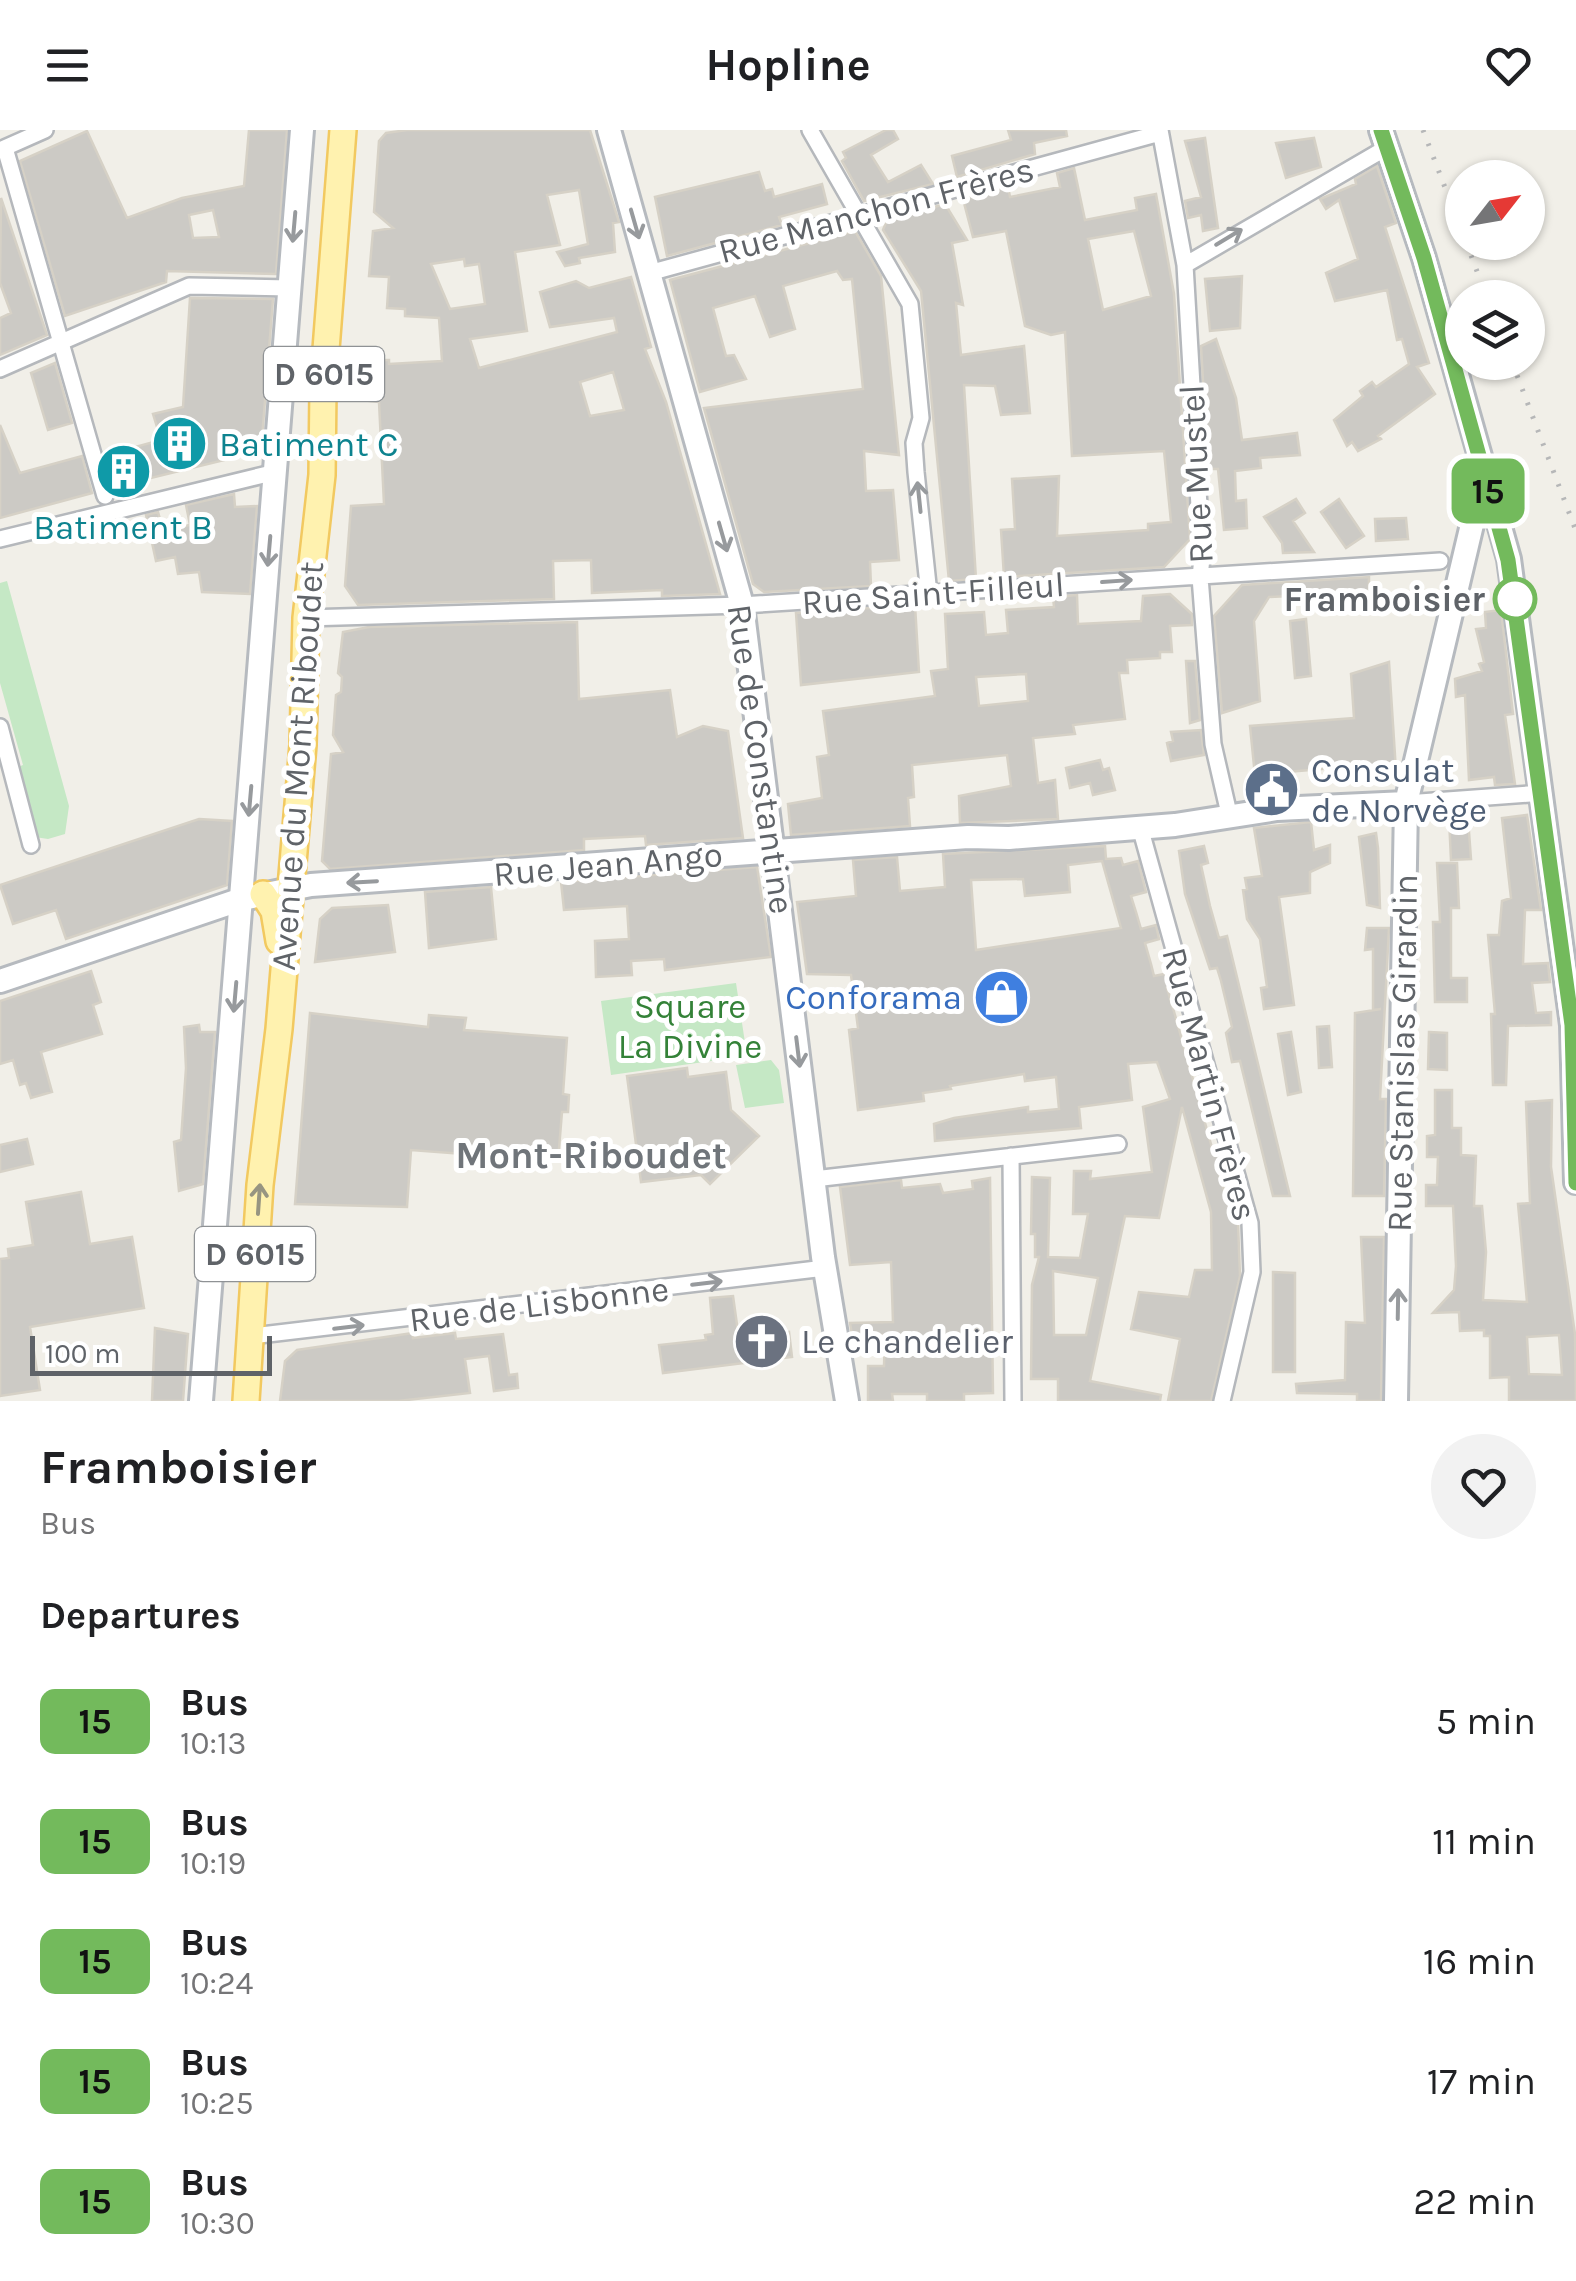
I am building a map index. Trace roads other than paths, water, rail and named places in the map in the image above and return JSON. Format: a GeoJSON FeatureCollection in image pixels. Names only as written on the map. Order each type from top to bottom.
{"type":"FeatureCollection","features":[{"type":"Feature","properties":{"kind":"main road","name":"Avenue du Mont Riboudet"},"geometry":{"type":"LineString","coordinates":[[246,1401],[260,1186],[292,888],[305,717],[306,618],[322,475],[323,388],[343,130]]}},
{"type":"Feature","properties":{"kind":"main road","name":"D 6015"},"geometry":{"type":"LineString","coordinates":[[252,896],[274,912],[284,960]]}},
{"type":"Feature","properties":{"kind":"street"},"geometry":{"type":"LineString","coordinates":[[45,130],[2,149],[105,496]]}},
{"type":"Feature","properties":{"kind":"street","name":"Avenue du Mont Riboudet"},"geometry":{"type":"LineString","coordinates":[[202,1401],[252,896],[276,472],[302,130]]}},
{"type":"Feature","properties":{"kind":"street","name":"Rue de Constantine"},"geometry":{"type":"LineString","coordinates":[[608,130],[742,605],[825,1268],[847,1401]]}},
{"type":"Feature","properties":{"kind":"street"},"geometry":{"type":"LineString","coordinates":[[810,130],[910,304],[921,418],[914,443],[930,594]]}},
{"type":"Feature","properties":{"kind":"street","name":"Rue Manchon Frères"},"geometry":{"type":"LineString","coordinates":[[649,273],[1160,131]]}},
{"type":"Feature","properties":{"kind":"street","name":"Rue Mustel"},"geometry":{"type":"LineString","coordinates":[[1160,131],[1185,266],[1200,577],[1213,744],[1230,818]]}},
{"type":"Feature","properties":{"kind":"street"},"geometry":{"type":"LineString","coordinates":[[1185,266],[1384,139],[1424,258],[1508,560],[1544,793],[1572,1025],[1576,1182]]}},
{"type":"Feature","properties":{"kind":"street"},"geometry":{"type":"LineString","coordinates":[[0,368],[189,286],[289,288]]}},
{"type":"Feature","properties":{"kind":"street"},"geometry":{"type":"LineString","coordinates":[[0,538],[276,472]]}},
{"type":"Feature","properties":{"kind":"street","name":"Rue Stanislas Girardin"},"geometry":{"type":"LineString","coordinates":[[1396,1401],[1406,803],[1484,474]]}},
{"type":"Feature","properties":{"kind":"street"},"geometry":{"type":"LineString","coordinates":[[1470,532],[1495,515]]}},
{"type":"Feature","properties":{"kind":"street","name":"Rue Saint-Filleul"},"geometry":{"type":"LineString","coordinates":[[306,618],[742,605],[1440,562]]}},
{"type":"Feature","properties":{"kind":"street"},"geometry":{"type":"LineString","coordinates":[[0,728],[3,752],[31,845]]}},
{"type":"Feature","properties":{"kind":"street"},"geometry":{"type":"LineString","coordinates":[[1406,803],[1544,793]]}},
{"type":"Feature","properties":{"kind":"street","name":"Rue Jean Ango"},"geometry":{"type":"LineString","coordinates":[[0,981],[252,896],[292,888],[1140,827],[1292,808],[1406,803]]}},
{"type":"Feature","properties":{"kind":"street","name":"Rue Martin Frères"},"geometry":{"type":"LineString","coordinates":[[1140,827],[1250,1223],[1252,1272],[1222,1401]]}},
{"type":"Feature","properties":{"kind":"street"},"geometry":{"type":"LineString","coordinates":[[814,1179],[1118,1144]]}},
{"type":"Feature","properties":{"kind":"street"},"geometry":{"type":"LineString","coordinates":[[1011,1156],[1013,1401]]}},
{"type":"Feature","properties":{"kind":"street","name":"Rue de Lisbonne"},"geometry":{"type":"LineString","coordinates":[[252,1336],[825,1268]]}},
{"type":"Feature","properties":{"kind":"railway"},"geometry":{"type":"LineString","coordinates":[[1423,130],[1445,188]]}},
{"type":"Feature","properties":{"kind":"railway"},"geometry":{"type":"LineString","coordinates":[[1473,260],[1480,280]]}},
{"type":"Feature","properties":{"kind":"railway"},"geometry":{"type":"LineString","coordinates":[[1519,380],[1576,531]]}},
{"type":"Feature","properties":{"kind":"place","name":"Batiment C"},"geometry":{"type":"Point","coordinates":[180,444]}},
{"type":"Feature","properties":{"kind":"place","name":"Batiment B"},"geometry":{"type":"Point","coordinates":[123,471]}},
{"type":"Feature","properties":{"kind":"place","name":"Framboisier"},"geometry":{"type":"Point","coordinates":[1515,599]}},
{"type":"Feature","properties":{"kind":"place","name":"Consulat de Norvège"},"geometry":{"type":"Point","coordinates":[1272,790]}},
{"type":"Feature","properties":{"kind":"place","name":"Conforama"},"geometry":{"type":"Point","coordinates":[1001,997]}},
{"type":"Feature","properties":{"kind":"place","name":"Le chandelier"},"geometry":{"type":"Point","coordinates":[762,1341]}},
{"type":"Feature","properties":{"kind":"district","name":"Mont-Riboudet"},"geometry":{"type":"Point","coordinates":[591,1155]}},
{"type":"Feature","properties":{"kind":"park label","name":"Square La Divine"},"geometry":{"type":"Point","coordinates":[690,1026]}}]}
